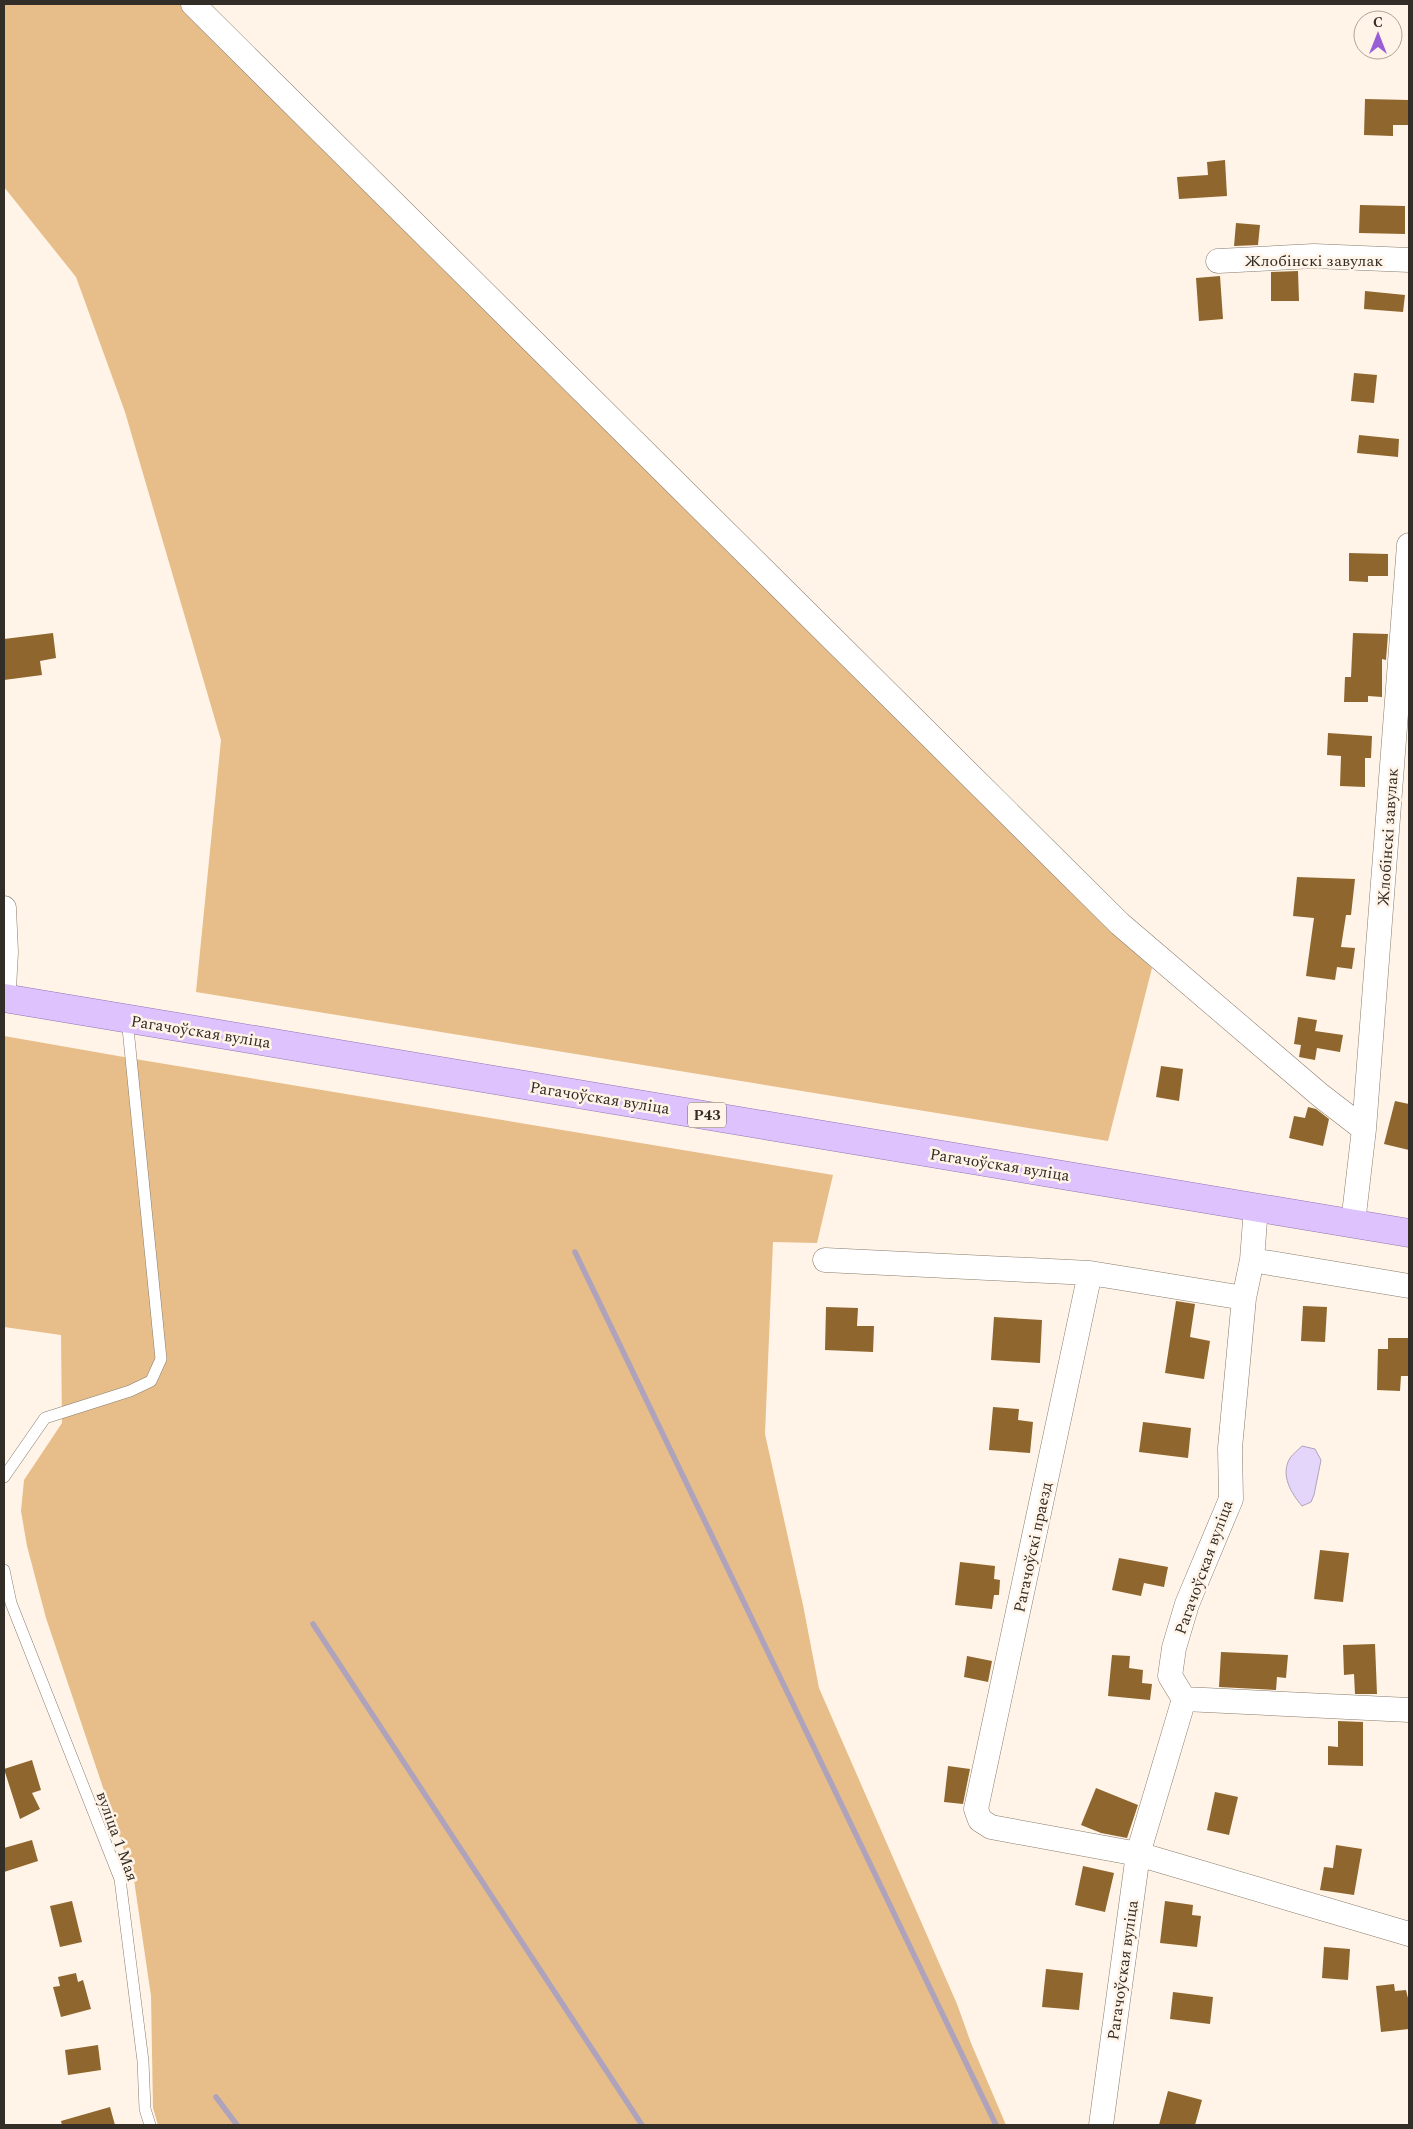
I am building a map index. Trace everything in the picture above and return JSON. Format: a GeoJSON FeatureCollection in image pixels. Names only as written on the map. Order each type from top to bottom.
{"type":"FeatureCollection","features":[{"type":"Feature","properties":{"kind":"main road","name":"Рагачоўская вуліца"},"geometry":{"type":"LineString","coordinates":[[4,998],[1409,1232]]}},
{"type":"Feature","properties":{"kind":"street"},"geometry":{"type":"LineString","coordinates":[[193,4],[1120,924],[1320,1095],[1364,1129]]}},
{"type":"Feature","properties":{"kind":"street","name":"Жлобінскі завулак"},"geometry":{"type":"LineString","coordinates":[[1218,261],[1314,256],[1409,260]]}},
{"type":"Feature","properties":{"kind":"street","name":"Жлобінскі завулак"},"geometry":{"type":"LineString","coordinates":[[1353,1223],[1364,1129],[1409,545]]}},
{"type":"Feature","properties":{"kind":"street"},"geometry":{"type":"LineString","coordinates":[[4,908],[6,952],[4,988]]}},
{"type":"Feature","properties":{"kind":"street","name":"Рагачоўская вуліца"},"geometry":{"type":"LineString","coordinates":[[1101,2125],[1138,1854],[1184,1699],[1170,1676],[1174,1648],[1187,1604],[1230,1499],[1230,1448],[1244,1298],[1252,1260],[1256,1207]]}},
{"type":"Feature","properties":{"kind":"street"},"geometry":{"type":"LineString","coordinates":[[825,1260],[1090,1273],[1244,1298]]}},
{"type":"Feature","properties":{"kind":"street"},"geometry":{"type":"LineString","coordinates":[[1252,1260],[1409,1286]]}},
{"type":"Feature","properties":{"kind":"street","name":"Рагачоўскі праезд"},"geometry":{"type":"LineString","coordinates":[[1090,1273],[976,1809],[980,1820],[991,1828],[1138,1854]]}},
{"type":"Feature","properties":{"kind":"street"},"geometry":{"type":"LineString","coordinates":[[1184,1699],[1409,1710]]}},
{"type":"Feature","properties":{"kind":"street"},"geometry":{"type":"LineString","coordinates":[[1138,1854],[1409,1934]]}},
{"type":"Feature","properties":{"kind":"lane"},"geometry":{"type":"LineString","coordinates":[[4,1477],[45,1418],[130,1391],[151,1381],[161,1359],[127,1018]]}},
{"type":"Feature","properties":{"kind":"lane","name":"вуліца 1 Мая"},"geometry":{"type":"LineString","coordinates":[[4,1570],[11,1602],[120,1879],[143,2061],[145,2109],[150,2125]]}},
{"type":"Feature","properties":{"kind":"shaded area"},"geometry":{"type":"Polygon","coordinates":[[[4,4],[181,4],[635,443],[1152,968],[1108,1141],[196,992],[221,740],[125,412],[76,277],[4,187],[4,4]]]}},
{"type":"Feature","properties":{"kind":"shaded area"},"geometry":{"type":"Polygon","coordinates":[[[4,1036],[833,1175],[817,1243],[773,1242],[765,1434],[803,1605],[819,1688],[957,2004],[971,2043],[1006,2125],[158,2125],[153,2108],[151,1996],[134,1880],[46,1618],[27,1546],[21,1511],[24,1480],[62,1423],[61,1335],[4,1327],[4,1036]]]}},
{"type":"Feature","properties":{"kind":"shaded area"},"geometry":{"type":"Polygon","coordinates":[[[1302,1446],[1315,1449],[1321,1460],[1314,1495],[1311,1502],[1302,1506],[1288,1484],[1286,1471],[1290,1458],[1302,1446]]]}},
{"type":"Feature","properties":{"kind":"building"},"geometry":{"type":"Polygon","coordinates":[[[1365,99],[1409,100],[1409,125],[1393,125],[1393,136],[1364,135],[1365,99]]]}},
{"type":"Feature","properties":{"kind":"building"},"geometry":{"type":"Polygon","coordinates":[[[1225,160],[1227,196],[1179,199],[1177,177],[1208,175],[1207,162],[1225,160]]]}},
{"type":"Feature","properties":{"kind":"building"},"geometry":{"type":"Polygon","coordinates":[[[1360,205],[1405,206],[1405,234],[1359,233],[1360,205]]]}},
{"type":"Feature","properties":{"kind":"building"},"geometry":{"type":"Polygon","coordinates":[[[1236,223],[1260,225],[1258,245],[1234,246],[1236,223]]]}},
{"type":"Feature","properties":{"kind":"building"},"geometry":{"type":"Polygon","coordinates":[[[1298,271],[1299,301],[1271,301],[1271,272],[1298,271]]]}},
{"type":"Feature","properties":{"kind":"building"},"geometry":{"type":"Polygon","coordinates":[[[1220,276],[1223,319],[1199,321],[1196,278],[1220,276]]]}},
{"type":"Feature","properties":{"kind":"building"},"geometry":{"type":"Polygon","coordinates":[[[1365,291],[1405,295],[1403,312],[1364,309],[1365,291]]]}},
{"type":"Feature","properties":{"kind":"building"},"geometry":{"type":"Polygon","coordinates":[[[1354,373],[1377,375],[1374,403],[1351,401],[1354,373]]]}},
{"type":"Feature","properties":{"kind":"building"},"geometry":{"type":"Polygon","coordinates":[[[1359,435],[1399,439],[1398,457],[1357,453],[1359,435]]]}},
{"type":"Feature","properties":{"kind":"building"},"geometry":{"type":"Polygon","coordinates":[[[1349,553],[1388,554],[1388,576],[1368,576],[1368,582],[1349,581],[1349,553]]]}},
{"type":"Feature","properties":{"kind":"building"},"geometry":{"type":"Polygon","coordinates":[[[53,633],[56,658],[40,661],[42,675],[4,680],[4,639],[53,633]]]}},
{"type":"Feature","properties":{"kind":"building"},"geometry":{"type":"Polygon","coordinates":[[[1353,633],[1388,634],[1386,660],[1382,659],[1382,697],[1368,696],[1368,702],[1344,702],[1345,677],[1351,677],[1353,633]]]}},
{"type":"Feature","properties":{"kind":"building"},"geometry":{"type":"Polygon","coordinates":[[[1328,733],[1372,736],[1371,758],[1365,758],[1365,787],[1340,786],[1341,756],[1327,755],[1328,733]]]}},
{"type":"Feature","properties":{"kind":"building"},"geometry":{"type":"Polygon","coordinates":[[[1297,877],[1355,879],[1351,915],[1346,915],[1341,947],[1355,948],[1352,969],[1337,967],[1335,980],[1306,976],[1314,918],[1293,916],[1297,877]]]}},
{"type":"Feature","properties":{"kind":"building"},"geometry":{"type":"Polygon","coordinates":[[[1298,1017],[1317,1020],[1315,1031],[1343,1035],[1340,1052],[1317,1048],[1315,1060],[1299,1057],[1301,1045],[1294,1044],[1298,1017]]]}},
{"type":"Feature","properties":{"kind":"building"},"geometry":{"type":"Polygon","coordinates":[[[1161,1066],[1183,1069],[1179,1101],[1156,1097],[1161,1066]]]}},
{"type":"Feature","properties":{"kind":"building"},"geometry":{"type":"Polygon","coordinates":[[[1395,1101],[1409,1104],[1409,1150],[1384,1144],[1395,1101]]]}},
{"type":"Feature","properties":{"kind":"building"},"geometry":{"type":"Polygon","coordinates":[[[1308,1107],[1316,1109],[1329,1119],[1323,1146],[1289,1138],[1294,1116],[1305,1118],[1308,1107]]]}},
{"type":"Feature","properties":{"kind":"building"},"geometry":{"type":"Polygon","coordinates":[[[1176,1301],[1195,1304],[1190,1337],[1210,1341],[1204,1379],[1165,1373],[1176,1301]]]}},
{"type":"Feature","properties":{"kind":"building"},"geometry":{"type":"Polygon","coordinates":[[[1303,1306],[1327,1307],[1325,1342],[1301,1341],[1303,1306]]]}},
{"type":"Feature","properties":{"kind":"building"},"geometry":{"type":"Polygon","coordinates":[[[826,1307],[858,1308],[857,1326],[874,1326],[873,1352],[825,1350],[826,1307]]]}},
{"type":"Feature","properties":{"kind":"building"},"geometry":{"type":"Polygon","coordinates":[[[994,1317],[1042,1320],[1040,1363],[991,1360],[994,1317]]]}},
{"type":"Feature","properties":{"kind":"building"},"geometry":{"type":"Polygon","coordinates":[[[1388,1338],[1409,1338],[1409,1376],[1401,1376],[1400,1391],[1377,1390],[1378,1349],[1388,1349],[1388,1338]]]}},
{"type":"Feature","properties":{"kind":"building"},"geometry":{"type":"Polygon","coordinates":[[[993,1407],[1019,1409],[1018,1420],[1033,1422],[1030,1453],[989,1450],[993,1407]]]}},
{"type":"Feature","properties":{"kind":"building"},"geometry":{"type":"Polygon","coordinates":[[[1143,1422],[1191,1428],[1188,1458],[1139,1452],[1143,1422]]]}},
{"type":"Feature","properties":{"kind":"building"},"geometry":{"type":"Polygon","coordinates":[[[1320,1550],[1349,1553],[1343,1602],[1314,1599],[1320,1550]]]}},
{"type":"Feature","properties":{"kind":"building"},"geometry":{"type":"Polygon","coordinates":[[[1119,1558],[1168,1567],[1164,1587],[1144,1583],[1141,1596],[1112,1590],[1119,1558]]]}},
{"type":"Feature","properties":{"kind":"building"},"geometry":{"type":"Polygon","coordinates":[[[960,1562],[995,1566],[994,1579],[1000,1580],[999,1595],[994,1595],[992,1609],[955,1605],[960,1562]]]}},
{"type":"Feature","properties":{"kind":"building"},"geometry":{"type":"Polygon","coordinates":[[[1375,1644],[1377,1694],[1355,1694],[1354,1674],[1344,1675],[1343,1645],[1375,1644]]]}},
{"type":"Feature","properties":{"kind":"building"},"geometry":{"type":"Polygon","coordinates":[[[1221,1652],[1288,1655],[1286,1678],[1277,1677],[1276,1690],[1219,1687],[1221,1652]]]}},
{"type":"Feature","properties":{"kind":"building"},"geometry":{"type":"Polygon","coordinates":[[[1112,1655],[1130,1656],[1129,1668],[1143,1670],[1142,1683],[1152,1684],[1150,1700],[1108,1696],[1112,1655]]]}},
{"type":"Feature","properties":{"kind":"building"},"geometry":{"type":"Polygon","coordinates":[[[967,1656],[992,1661],[988,1682],[964,1677],[967,1656]]]}},
{"type":"Feature","properties":{"kind":"building"},"geometry":{"type":"Polygon","coordinates":[[[1338,1721],[1363,1722],[1363,1766],[1328,1765],[1328,1746],[1338,1747],[1338,1721]]]}},
{"type":"Feature","properties":{"kind":"building"},"geometry":{"type":"Polygon","coordinates":[[[32,1760],[41,1790],[32,1793],[40,1809],[20,1819],[4,1769],[32,1760]]]}},
{"type":"Feature","properties":{"kind":"building"},"geometry":{"type":"Polygon","coordinates":[[[948,1766],[970,1769],[963,1804],[944,1802],[948,1766]]]}},
{"type":"Feature","properties":{"kind":"building"},"geometry":{"type":"Polygon","coordinates":[[[1096,1788],[1138,1805],[1127,1838],[1101,1833],[1081,1825],[1096,1788]]]}},
{"type":"Feature","properties":{"kind":"building"},"geometry":{"type":"Polygon","coordinates":[[[1215,1792],[1238,1797],[1229,1835],[1207,1830],[1215,1792]]]}},
{"type":"Feature","properties":{"kind":"building"},"geometry":{"type":"Polygon","coordinates":[[[32,1840],[38,1861],[4,1872],[4,1848],[32,1840]]]}},
{"type":"Feature","properties":{"kind":"building"},"geometry":{"type":"Polygon","coordinates":[[[1336,1845],[1362,1849],[1354,1895],[1320,1890],[1324,1867],[1333,1868],[1336,1845]]]}},
{"type":"Feature","properties":{"kind":"building"},"geometry":{"type":"Polygon","coordinates":[[[1083,1866],[1114,1873],[1105,1912],[1075,1905],[1083,1866]]]}},
{"type":"Feature","properties":{"kind":"building"},"geometry":{"type":"Polygon","coordinates":[[[72,1901],[82,1942],[60,1947],[50,1906],[72,1901]]]}},
{"type":"Feature","properties":{"kind":"building"},"geometry":{"type":"Polygon","coordinates":[[[1165,1901],[1193,1905],[1192,1915],[1201,1916],[1197,1947],[1160,1943],[1165,1901]]]}},
{"type":"Feature","properties":{"kind":"building"},"geometry":{"type":"Polygon","coordinates":[[[1324,1947],[1350,1949],[1348,1980],[1322,1978],[1324,1947]]]}},
{"type":"Feature","properties":{"kind":"building"},"geometry":{"type":"Polygon","coordinates":[[[1046,1969],[1083,1973],[1079,2010],[1042,2007],[1046,1969]]]}},
{"type":"Feature","properties":{"kind":"building"},"geometry":{"type":"Polygon","coordinates":[[[76,1973],[78,1982],[83,1980],[91,2009],[61,2017],[53,1987],[60,1986],[58,1977],[76,1973]]]}},
{"type":"Feature","properties":{"kind":"building"},"geometry":{"type":"Polygon","coordinates":[[[1394,1984],[1395,1991],[1406,1990],[1409,2002],[1409,2029],[1381,2032],[1376,1986],[1394,1984]]]}},
{"type":"Feature","properties":{"kind":"building"},"geometry":{"type":"Polygon","coordinates":[[[1173,1992],[1213,1997],[1210,2024],[1170,2019],[1173,1992]]]}},
{"type":"Feature","properties":{"kind":"building"},"geometry":{"type":"Polygon","coordinates":[[[98,2045],[101,2070],[68,2075],[65,2050],[98,2045]]]}},
{"type":"Feature","properties":{"kind":"building"},"geometry":{"type":"Polygon","coordinates":[[[1168,2091],[1202,2100],[1195,2125],[1159,2125],[1168,2091]]]}},
{"type":"Feature","properties":{"kind":"building"},"geometry":{"type":"Polygon","coordinates":[[[110,2107],[115,2125],[62,2125],[61,2121],[110,2107]]]}},
{"type":"Feature","properties":{"kind":"waterway"},"geometry":{"type":"LineString","coordinates":[[575,1252],[996,2125]]}},
{"type":"Feature","properties":{"kind":"waterway"},"geometry":{"type":"LineString","coordinates":[[313,1624],[642,2125]]}},
{"type":"Feature","properties":{"kind":"waterway"},"geometry":{"type":"LineString","coordinates":[[216,2097],[237,2125]]}}]}
